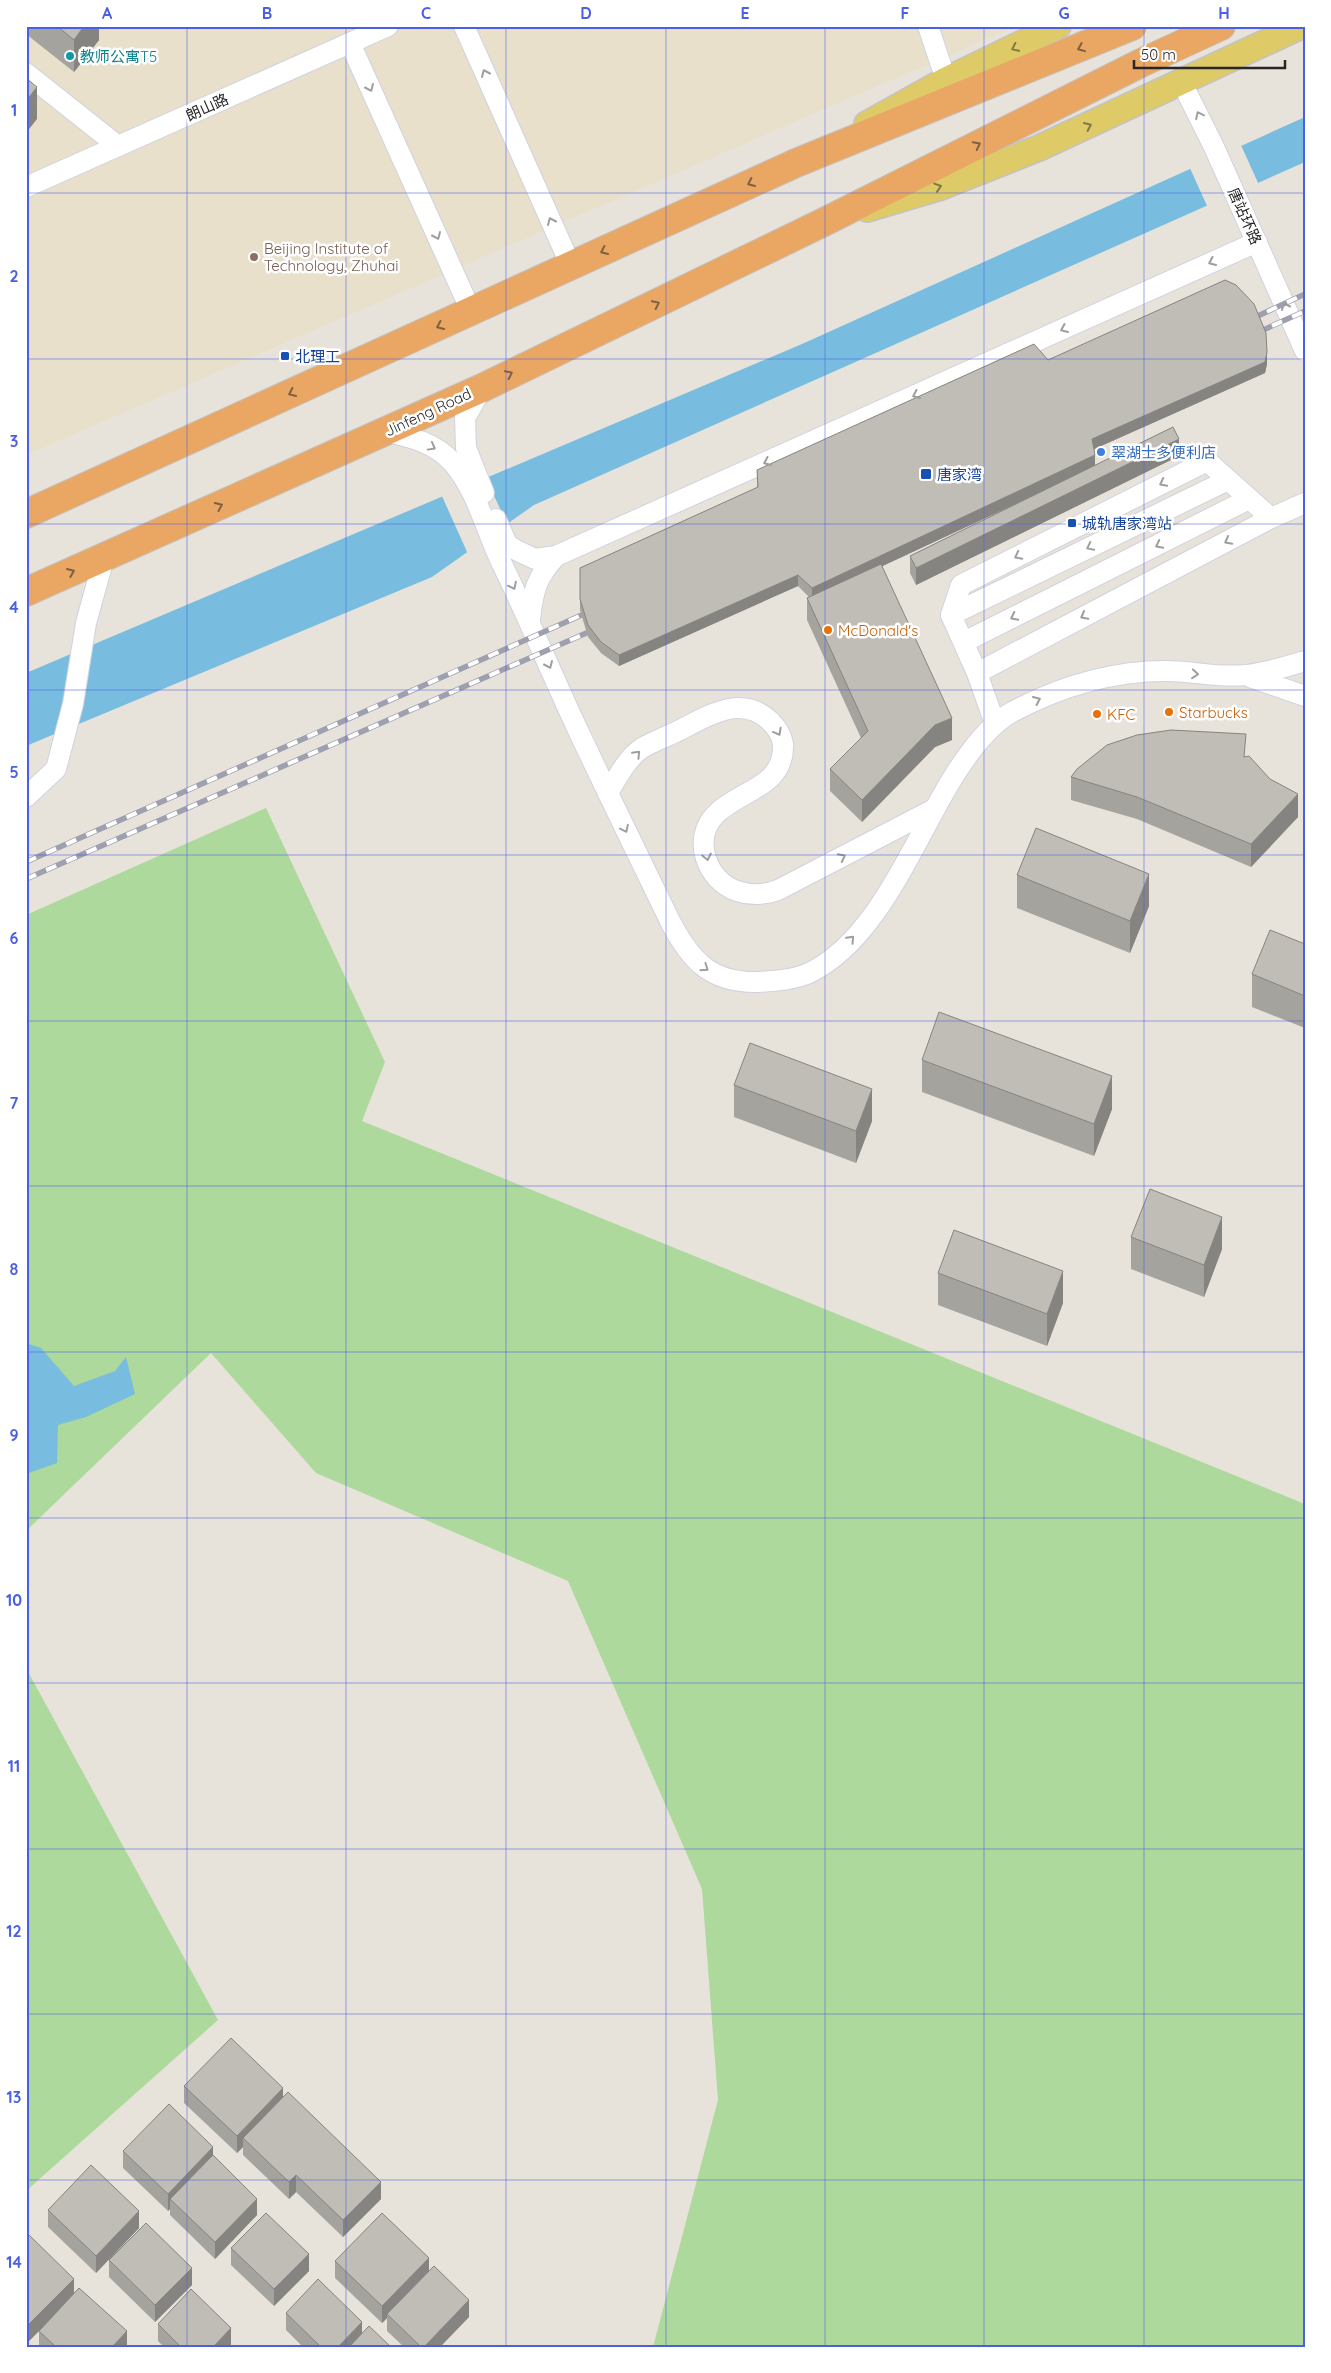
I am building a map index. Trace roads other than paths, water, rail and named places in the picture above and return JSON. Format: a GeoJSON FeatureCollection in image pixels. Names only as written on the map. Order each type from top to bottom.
{"type":"FeatureCollection","features":[{"type":"Feature","properties":{"kind":"highway","name":"Jinfeng Road"},"geometry":{"type":"LineString","coordinates":[[26,592],[482,388],[824,222],[1141,63],[1221,26]]}},
{"type":"Feature","properties":{"kind":"highway"},"geometry":{"type":"LineString","coordinates":[[26,514],[796,163],[1129,28]]}},
{"type":"Feature","properties":{"kind":"main road"},"geometry":{"type":"LineString","coordinates":[[796,163],[946,80],[1058,26]]}},
{"type":"Feature","properties":{"kind":"main road"},"geometry":{"type":"LineString","coordinates":[[824,222],[941,187],[1039,148],[1301,26]]}},
{"type":"Feature","properties":{"kind":"street"},"geometry":{"type":"LineString","coordinates":[[464,26],[572,266]]}},
{"type":"Feature","properties":{"kind":"street"},"geometry":{"type":"LineString","coordinates":[[928,26],[946,80]]}},
{"type":"Feature","properties":{"kind":"street","name":"朗山路"},"geometry":{"type":"LineString","coordinates":[[26,187],[350,43],[378,28]]}},
{"type":"Feature","properties":{"kind":"street"},"geometry":{"type":"LineString","coordinates":[[350,43],[471,311]]}},
{"type":"Feature","properties":{"kind":"street"},"geometry":{"type":"LineString","coordinates":[[26,73],[118,146]]}},
{"type":"Feature","properties":{"kind":"street","name":"唐站环路"},"geometry":{"type":"LineString","coordinates":[[1182,83],[1214,147],[1305,351]]}},
{"type":"Feature","properties":{"kind":"street"},"geometry":{"type":"LineString","coordinates":[[501,548],[535,559],[556,556],[1257,242]]}},
{"type":"Feature","properties":{"kind":"street"},"geometry":{"type":"LineString","coordinates":[[482,388],[465,418],[466,448],[471,478],[530,620],[608,793],[683,946],[698,964],[713,974],[748,982],[778,981],[807,974],[826,964],[872,915],[892,886],[934,809],[968,756],[995,724],[1039,698],[1086,681],[1120,674],[1166,671],[1245,675],[1274,671],[1305,661]]}},
{"type":"Feature","properties":{"kind":"street"},"geometry":{"type":"LineString","coordinates":[[386,432],[417,438],[440,451],[471,478]]}},
{"type":"Feature","properties":{"kind":"street"},"geometry":{"type":"LineString","coordinates":[[995,724],[977,673],[951,615],[961,585],[1207,461],[1271,518]]}},
{"type":"Feature","properties":{"kind":"street"},"geometry":{"type":"LineString","coordinates":[[951,615],[1228,480]]}},
{"type":"Feature","properties":{"kind":"street"},"geometry":{"type":"LineString","coordinates":[[964,642],[1249,499]]}},
{"type":"Feature","properties":{"kind":"street"},"geometry":{"type":"LineString","coordinates":[[977,673],[1271,518],[1305,504]]}},
{"type":"Feature","properties":{"kind":"street"},"geometry":{"type":"LineString","coordinates":[[530,620],[536,586],[541,573],[556,556]]}},
{"type":"Feature","properties":{"kind":"street"},"geometry":{"type":"LineString","coordinates":[[26,798],[56,769],[73,704],[84,636],[104,558]]}},
{"type":"Feature","properties":{"kind":"street"},"geometry":{"type":"LineString","coordinates":[[1245,675],[1305,696]]}},
{"type":"Feature","properties":{"kind":"street"},"geometry":{"type":"LineString","coordinates":[[608,793],[623,769],[641,749],[720,710],[749,709],[766,717],[781,736],[782,753],[779,765],[773,776],[764,784],[717,813],[710,821],[704,843],[710,870],[718,879],[727,886],[752,895],[767,894],[778,890],[934,809]]}},
{"type":"Feature","properties":{"kind":"water"},"geometry":{"type":"Polygon","coordinates":[[[1305,117],[1305,162],[534,505],[432,577],[26,746],[26,673],[802,344],[1305,117]]]}},
{"type":"Feature","properties":{"kind":"water"},"geometry":{"type":"Polygon","coordinates":[[[26,1343],[41,1348],[74,1386],[115,1371],[126,1357],[135,1394],[86,1417],[58,1425],[57,1463],[26,1474],[26,1343]]]}},
{"type":"Feature","properties":{"kind":"railway"},"geometry":{"type":"LineString","coordinates":[[1247,321],[1305,294]]}},
{"type":"Feature","properties":{"kind":"railway"},"geometry":{"type":"LineString","coordinates":[[1252,335],[1305,311]]}},
{"type":"Feature","properties":{"kind":"railway"},"geometry":{"type":"LineString","coordinates":[[26,862],[593,610]]}},
{"type":"Feature","properties":{"kind":"railway"},"geometry":{"type":"LineString","coordinates":[[26,879],[600,627]]}},
{"type":"Feature","properties":{"kind":"place","name":"教师公寓T5"},"geometry":{"type":"Point","coordinates":[70,56]}},
{"type":"Feature","properties":{"kind":"place","name":"Beijing Institute of Technology, Zhuhai"},"geometry":{"type":"Point","coordinates":[254,257]}},
{"type":"Feature","properties":{"kind":"place","name":"北理工"},"geometry":{"type":"Point","coordinates":[285,356]}},
{"type":"Feature","properties":{"kind":"place","name":"翠湖士多便利店"},"geometry":{"type":"Point","coordinates":[1101,452]}},
{"type":"Feature","properties":{"kind":"place","name":"唐家湾"},"geometry":{"type":"Point","coordinates":[926,474]}},
{"type":"Feature","properties":{"kind":"place","name":"城轨唐家湾站"},"geometry":{"type":"Point","coordinates":[1072,523]}},
{"type":"Feature","properties":{"kind":"place","name":"McDonald's"},"geometry":{"type":"Point","coordinates":[828,630]}},
{"type":"Feature","properties":{"kind":"place","name":"Starbucks"},"geometry":{"type":"Point","coordinates":[1169,712]}},
{"type":"Feature","properties":{"kind":"place","name":"KFC"},"geometry":{"type":"Point","coordinates":[1097,714]}}]}
